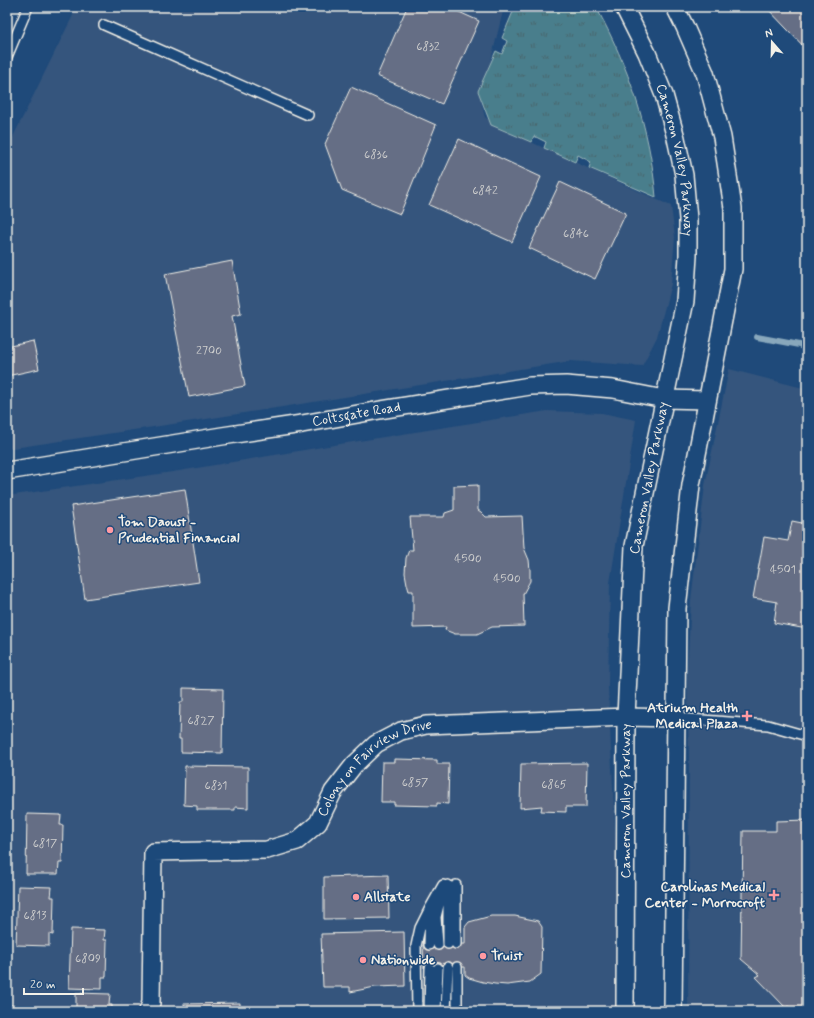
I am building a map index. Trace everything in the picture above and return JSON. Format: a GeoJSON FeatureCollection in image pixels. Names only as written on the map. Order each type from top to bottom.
{"type":"FeatureCollection","features":[{"type":"Feature","properties":{"kind":"street","name":"Cameron Valley Parkway"},"geometry":{"type":"LineString","coordinates":[[624,7],[647,53],[664,95],[676,138],[684,175],[688,219],[688,256],[684,301],[634,546],[626,717],[625,1011]]}},
{"type":"Feature","properties":{"kind":"street"},"geometry":{"type":"LineString","coordinates":[[673,1011],[677,608],[691,485],[733,269],[733,208],[722,136],[704,73],[675,7]]}},
{"type":"Feature","properties":{"kind":"street","name":"Coltsgate Road"},"geometry":{"type":"LineString","coordinates":[[7,471],[530,386],[566,385],[613,389],[664,399],[708,400]]}},
{"type":"Feature","properties":{"kind":"street","name":"Colony on Fairview Drive"},"geometry":{"type":"LineString","coordinates":[[148,1011],[151,1003],[153,852],[267,850],[297,841],[318,823],[333,792],[354,765],[376,744],[401,731],[426,725],[626,717],[676,718]]}},
{"type":"Feature","properties":{"kind":"lane"},"geometry":{"type":"LineString","coordinates":[[7,57],[28,7]]}},
{"type":"Feature","properties":{"kind":"lane"},"geometry":{"type":"LineString","coordinates":[[104,25],[308,115]]}},
{"type":"Feature","properties":{"kind":"lane"},"geometry":{"type":"LineString","coordinates":[[676,718],[768,725],[807,736]]}},
{"type":"Feature","properties":{"kind":"lane"},"geometry":{"type":"LineString","coordinates":[[417,1011],[416,946],[420,928],[430,908],[449,885]]}},
{"type":"Feature","properties":{"kind":"lane"},"geometry":{"type":"LineString","coordinates":[[449,885],[452,944]]}},
{"type":"Feature","properties":{"kind":"lane"},"geometry":{"type":"LineString","coordinates":[[430,908],[433,945],[436,918],[449,885]]}},
{"type":"Feature","properties":{"kind":"lane"},"geometry":{"type":"LineString","coordinates":[[457,967],[457,1011]]}},
{"type":"Feature","properties":{"kind":"lane"},"geometry":{"type":"LineString","coordinates":[[429,1011],[438,968]]}},
{"type":"Feature","properties":{"kind":"lane"},"geometry":{"type":"LineString","coordinates":[[436,1011],[438,968]]}},
{"type":"Feature","properties":{"kind":"lane"},"geometry":{"type":"LineString","coordinates":[[438,968],[446,1011]]}},
{"type":"Feature","properties":{"kind":"shaded area"},"geometry":{"type":"Polygon","coordinates":[[[77,7],[504,7],[481,101],[485,117],[496,126],[671,206],[675,237],[671,284],[657,337],[642,366],[571,361],[7,449],[7,149],[77,7]]]}},
{"type":"Feature","properties":{"kind":"shaded area","name":"Atrium Health Medical Plaza"},"geometry":{"type":"Polygon","coordinates":[[[729,369],[807,389],[807,1011],[688,1011],[689,757],[687,675],[691,600],[705,485],[729,369]]]}},
{"type":"Feature","properties":{"kind":"shaded area"},"geometry":{"type":"Polygon","coordinates":[[[547,411],[602,413],[636,420],[610,583],[608,687],[618,890],[618,1011],[7,1011],[7,496],[179,471],[547,411]]]}},
{"type":"Feature","properties":{"kind":"green space"},"geometry":{"type":"Polygon","coordinates":[[[515,7],[596,7],[618,52],[636,99],[649,147],[656,197],[589,168],[591,162],[578,155],[575,162],[544,148],[546,142],[534,136],[531,142],[491,125],[478,91],[496,51],[502,54],[507,41],[502,38],[515,7]]]}},
{"type":"Feature","properties":{"kind":"building"},"geometry":{"type":"Polygon","coordinates":[[[407,7],[448,7],[479,21],[442,104],[377,76],[407,7]]]}},
{"type":"Feature","properties":{"kind":"building"},"geometry":{"type":"Polygon","coordinates":[[[766,7],[807,7],[807,50],[766,7]]]}},
{"type":"Feature","properties":{"kind":"building"},"geometry":{"type":"Polygon","coordinates":[[[351,87],[436,125],[400,214],[342,190],[325,144],[351,87]]]}},
{"type":"Feature","properties":{"kind":"building"},"geometry":{"type":"Polygon","coordinates":[[[459,139],[541,177],[512,242],[429,205],[459,139]]]}},
{"type":"Feature","properties":{"kind":"building"},"geometry":{"type":"Polygon","coordinates":[[[560,182],[626,213],[595,279],[529,248],[560,182]]]}},
{"type":"Feature","properties":{"kind":"building"},"geometry":{"type":"Polygon","coordinates":[[[232,261],[241,314],[232,316],[245,386],[189,397],[165,274],[232,261]]]}},
{"type":"Feature","properties":{"kind":"building"},"geometry":{"type":"Polygon","coordinates":[[[33,341],[39,369],[7,376],[7,347],[33,341]]]}},
{"type":"Feature","properties":{"kind":"building"},"geometry":{"type":"Polygon","coordinates":[[[478,485],[478,510],[486,517],[522,516],[524,548],[529,560],[530,570],[530,581],[523,594],[524,626],[492,627],[477,634],[455,634],[445,630],[446,627],[413,628],[413,591],[409,591],[405,573],[406,558],[409,550],[413,550],[410,517],[444,517],[445,513],[454,510],[454,486],[478,485]]]}},
{"type":"Feature","properties":{"kind":"building"},"geometry":{"type":"Polygon","coordinates":[[[185,489],[199,582],[85,599],[71,506],[185,489]]]}},
{"type":"Feature","properties":{"kind":"building"},"geometry":{"type":"Polygon","coordinates":[[[792,521],[807,524],[807,629],[774,623],[777,602],[753,598],[764,537],[788,541],[792,521]]]}},
{"type":"Feature","properties":{"kind":"building"},"geometry":{"type":"Polygon","coordinates":[[[183,688],[223,689],[222,753],[181,752],[181,739],[179,739],[180,702],[183,702],[183,688]]]}},
{"type":"Feature","properties":{"kind":"building"},"geometry":{"type":"Polygon","coordinates":[[[394,759],[437,760],[437,764],[449,764],[448,804],[437,803],[437,806],[394,805],[394,802],[381,802],[382,762],[394,762],[394,759]]]}},
{"type":"Feature","properties":{"kind":"building"},"geometry":{"type":"Polygon","coordinates":[[[587,763],[586,807],[566,807],[566,812],[541,811],[542,806],[520,808],[521,764],[587,763]]]}},
{"type":"Feature","properties":{"kind":"building"},"geometry":{"type":"Polygon","coordinates":[[[185,766],[248,767],[248,808],[235,807],[235,810],[197,810],[197,806],[184,805],[185,766]]]}},
{"type":"Feature","properties":{"kind":"building"},"geometry":{"type":"Polygon","coordinates":[[[27,814],[61,815],[60,825],[63,825],[62,863],[59,863],[58,874],[26,874],[27,814]]]}},
{"type":"Feature","properties":{"kind":"building","name":"Carolinas Medical Center - Morrocroft"},"geometry":{"type":"Polygon","coordinates":[[[807,820],[807,1011],[793,1011],[788,1006],[786,1008],[756,977],[760,975],[741,959],[743,831],[776,831],[776,821],[807,820]]]}},
{"type":"Feature","properties":{"kind":"building","name":"Allstate"},"geometry":{"type":"Polygon","coordinates":[[[388,875],[389,918],[324,919],[324,877],[388,875]]]}},
{"type":"Feature","properties":{"kind":"building"},"geometry":{"type":"Polygon","coordinates":[[[18,886],[52,887],[51,897],[54,897],[53,935],[49,934],[49,946],[16,945],[18,886]]]}},
{"type":"Feature","properties":{"kind":"building","name":"Truist"},"geometry":{"type":"Polygon","coordinates":[[[491,916],[515,916],[538,921],[542,927],[541,974],[530,982],[507,985],[483,982],[469,978],[465,975],[465,967],[424,968],[423,945],[465,944],[465,927],[469,922],[491,916]]]}},
{"type":"Feature","properties":{"kind":"building"},"geometry":{"type":"Polygon","coordinates":[[[71,929],[105,930],[104,940],[107,940],[106,977],[102,977],[102,989],[69,988],[71,929]]]}},
{"type":"Feature","properties":{"kind":"building","name":"Nationwide"},"geometry":{"type":"Polygon","coordinates":[[[404,932],[405,986],[375,987],[350,992],[350,987],[323,987],[321,934],[404,932]]]}},
{"type":"Feature","properties":{"kind":"building"},"geometry":{"type":"Polygon","coordinates":[[[76,993],[110,994],[109,1005],[112,1005],[112,1011],[76,1011],[76,993]]]}},
{"type":"Feature","properties":{"kind":"building"},"geometry":{"type":"Polygon","coordinates":[[[240,1003],[240,1011],[185,1011],[184,1004],[240,1003]]]}},
{"type":"Feature","properties":{"kind":"building"},"geometry":{"type":"Polygon","coordinates":[[[7,1005],[52,1008],[52,1011],[7,1011],[7,1005]]]}},
{"type":"Feature","properties":{"kind":"waterway"},"geometry":{"type":"LineString","coordinates":[[757,337],[799,345],[807,350]]}},
{"type":"Feature","properties":{"kind":"place","name":"Tom Daoust - Prudential Financial"},"geometry":{"type":"Point","coordinates":[110,530]}},
{"type":"Feature","properties":{"kind":"place","name":"Atrium Health Medical Plaza"},"geometry":{"type":"Point","coordinates":[747,716]}},
{"type":"Feature","properties":{"kind":"place","name":"Carolinas Medical Center - Morrocroft"},"geometry":{"type":"Point","coordinates":[774,895]}},
{"type":"Feature","properties":{"kind":"place","name":"Allstate"},"geometry":{"type":"Point","coordinates":[356,897]}},
{"type":"Feature","properties":{"kind":"place","name":"Truist"},"geometry":{"type":"Point","coordinates":[483,956]}},
{"type":"Feature","properties":{"kind":"place","name":"Nationwide"},"geometry":{"type":"Point","coordinates":[363,960]}}]}
